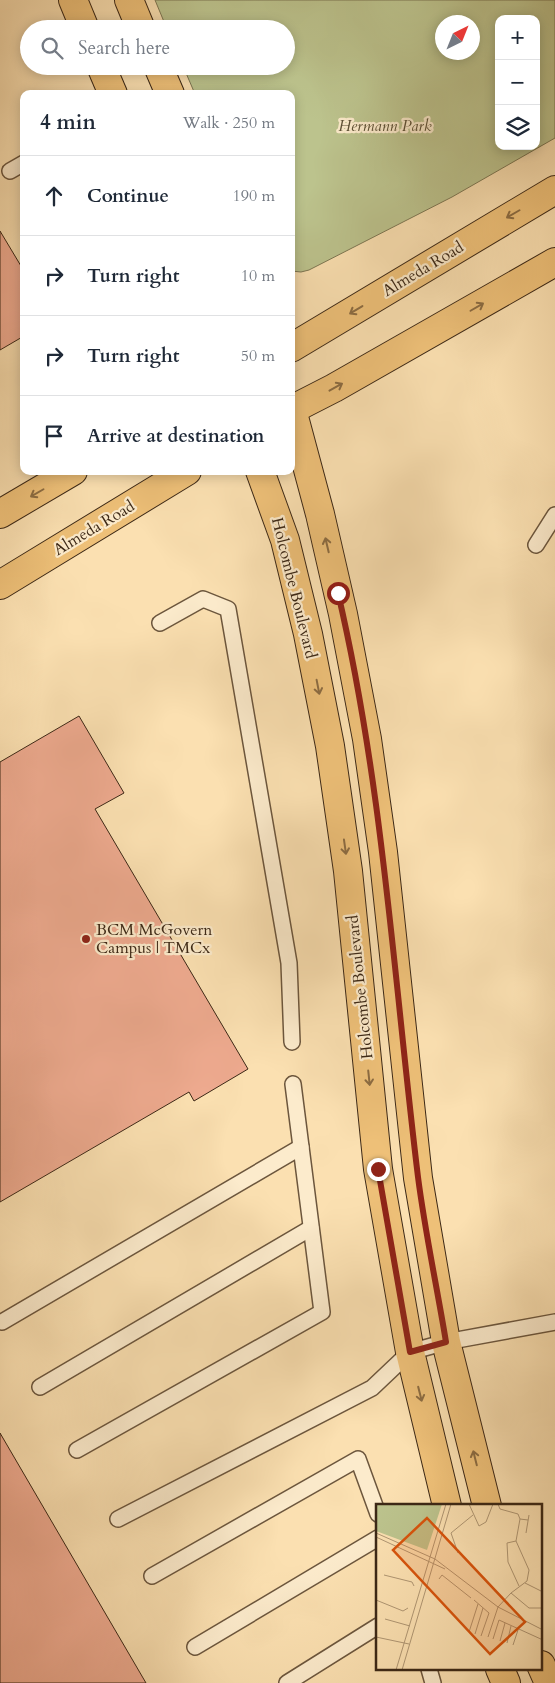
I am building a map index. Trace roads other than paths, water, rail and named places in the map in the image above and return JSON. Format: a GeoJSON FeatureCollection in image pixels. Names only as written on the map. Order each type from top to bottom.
{"type":"FeatureCollection","features":[{"type":"Feature","properties":{"kind":"main road"},"geometry":{"type":"LineString","coordinates":[[73,0],[81,20]]}},
{"type":"Feature","properties":{"kind":"main road"},"geometry":{"type":"LineString","coordinates":[[129,0],[137,20]]}},
{"type":"Feature","properties":{"kind":"main road"},"geometry":{"type":"LineString","coordinates":[[105,75],[111,90]]}},
{"type":"Feature","properties":{"kind":"main road"},"geometry":{"type":"LineString","coordinates":[[162,75],[168,90]]}},
{"type":"Feature","properties":{"kind":"main road","name":"Almeda Road"},"geometry":{"type":"LineString","coordinates":[[295,346],[555,190]]}},
{"type":"Feature","properties":{"kind":"main road"},"geometry":{"type":"LineString","coordinates":[[295,407],[342,383],[555,262]]}},
{"type":"Feature","properties":{"kind":"main road"},"geometry":{"type":"LineString","coordinates":[[295,420],[320,514],[343,614],[367,739],[383,852],[418,1178],[446,1342],[486,1504]]}},
{"type":"Feature","properties":{"kind":"main road"},"geometry":{"type":"LineString","coordinates":[[0,514],[67,475]]}},
{"type":"Feature","properties":{"kind":"main road","name":"Almeda Road"},"geometry":{"type":"LineString","coordinates":[[0,585],[180,475]]}},
{"type":"Feature","properties":{"kind":"main road","name":"Holcombe Boulevard"},"geometry":{"type":"LineString","coordinates":[[261,475],[285,540],[308,634],[330,746],[348,871],[378,1169],[410,1352],[447,1504]]}},
{"type":"Feature","properties":{"kind":"main road"},"geometry":{"type":"LineString","coordinates":[[542,1668],[548,1683]]}},
{"type":"Feature","properties":{"kind":"main road"},"geometry":{"type":"LineString","coordinates":[[500,1670],[506,1683]]}},
{"type":"Feature","properties":{"kind":"lane"},"geometry":{"type":"LineString","coordinates":[[10,171],[20,165]]}},
{"type":"Feature","properties":{"kind":"lane"},"geometry":{"type":"LineString","coordinates":[[536,545],[555,515]]}},
{"type":"Feature","properties":{"kind":"lane"},"geometry":{"type":"LineString","coordinates":[[160,623],[203,599],[228,609],[289,963],[292,1042]]}},
{"type":"Feature","properties":{"kind":"lane"},"geometry":{"type":"LineString","coordinates":[[78,1450],[322,1312],[293,1084]]}},
{"type":"Feature","properties":{"kind":"lane"},"geometry":{"type":"LineString","coordinates":[[2,1322],[300,1146]]}},
{"type":"Feature","properties":{"kind":"lane"},"geometry":{"type":"LineString","coordinates":[[40,1388],[311,1228]]}},
{"type":"Feature","properties":{"kind":"lane"},"geometry":{"type":"LineString","coordinates":[[118,1518],[372,1388],[410,1352],[446,1342],[555,1322]]}},
{"type":"Feature","properties":{"kind":"lane"},"geometry":{"type":"LineString","coordinates":[[152,1576],[358,1459],[376,1508]]}},
{"type":"Feature","properties":{"kind":"lane"},"geometry":{"type":"LineString","coordinates":[[194,1647],[376,1539]]}},
{"type":"Feature","properties":{"kind":"lane"},"geometry":{"type":"LineString","coordinates":[[287,1683],[376,1627]]}},
{"type":"Feature","properties":{"kind":"lane"},"geometry":{"type":"LineString","coordinates":[[429,1670],[433,1683]]}},
{"type":"Feature","properties":{"kind":"place","name":"BCM McGovern Campus | TMCx"},"geometry":{"type":"Point","coordinates":[86,939]}},
{"type":"Feature","properties":{"kind":"park label","name":"Hermann Park"},"geometry":{"type":"Point","coordinates":[385,126]}}]}
